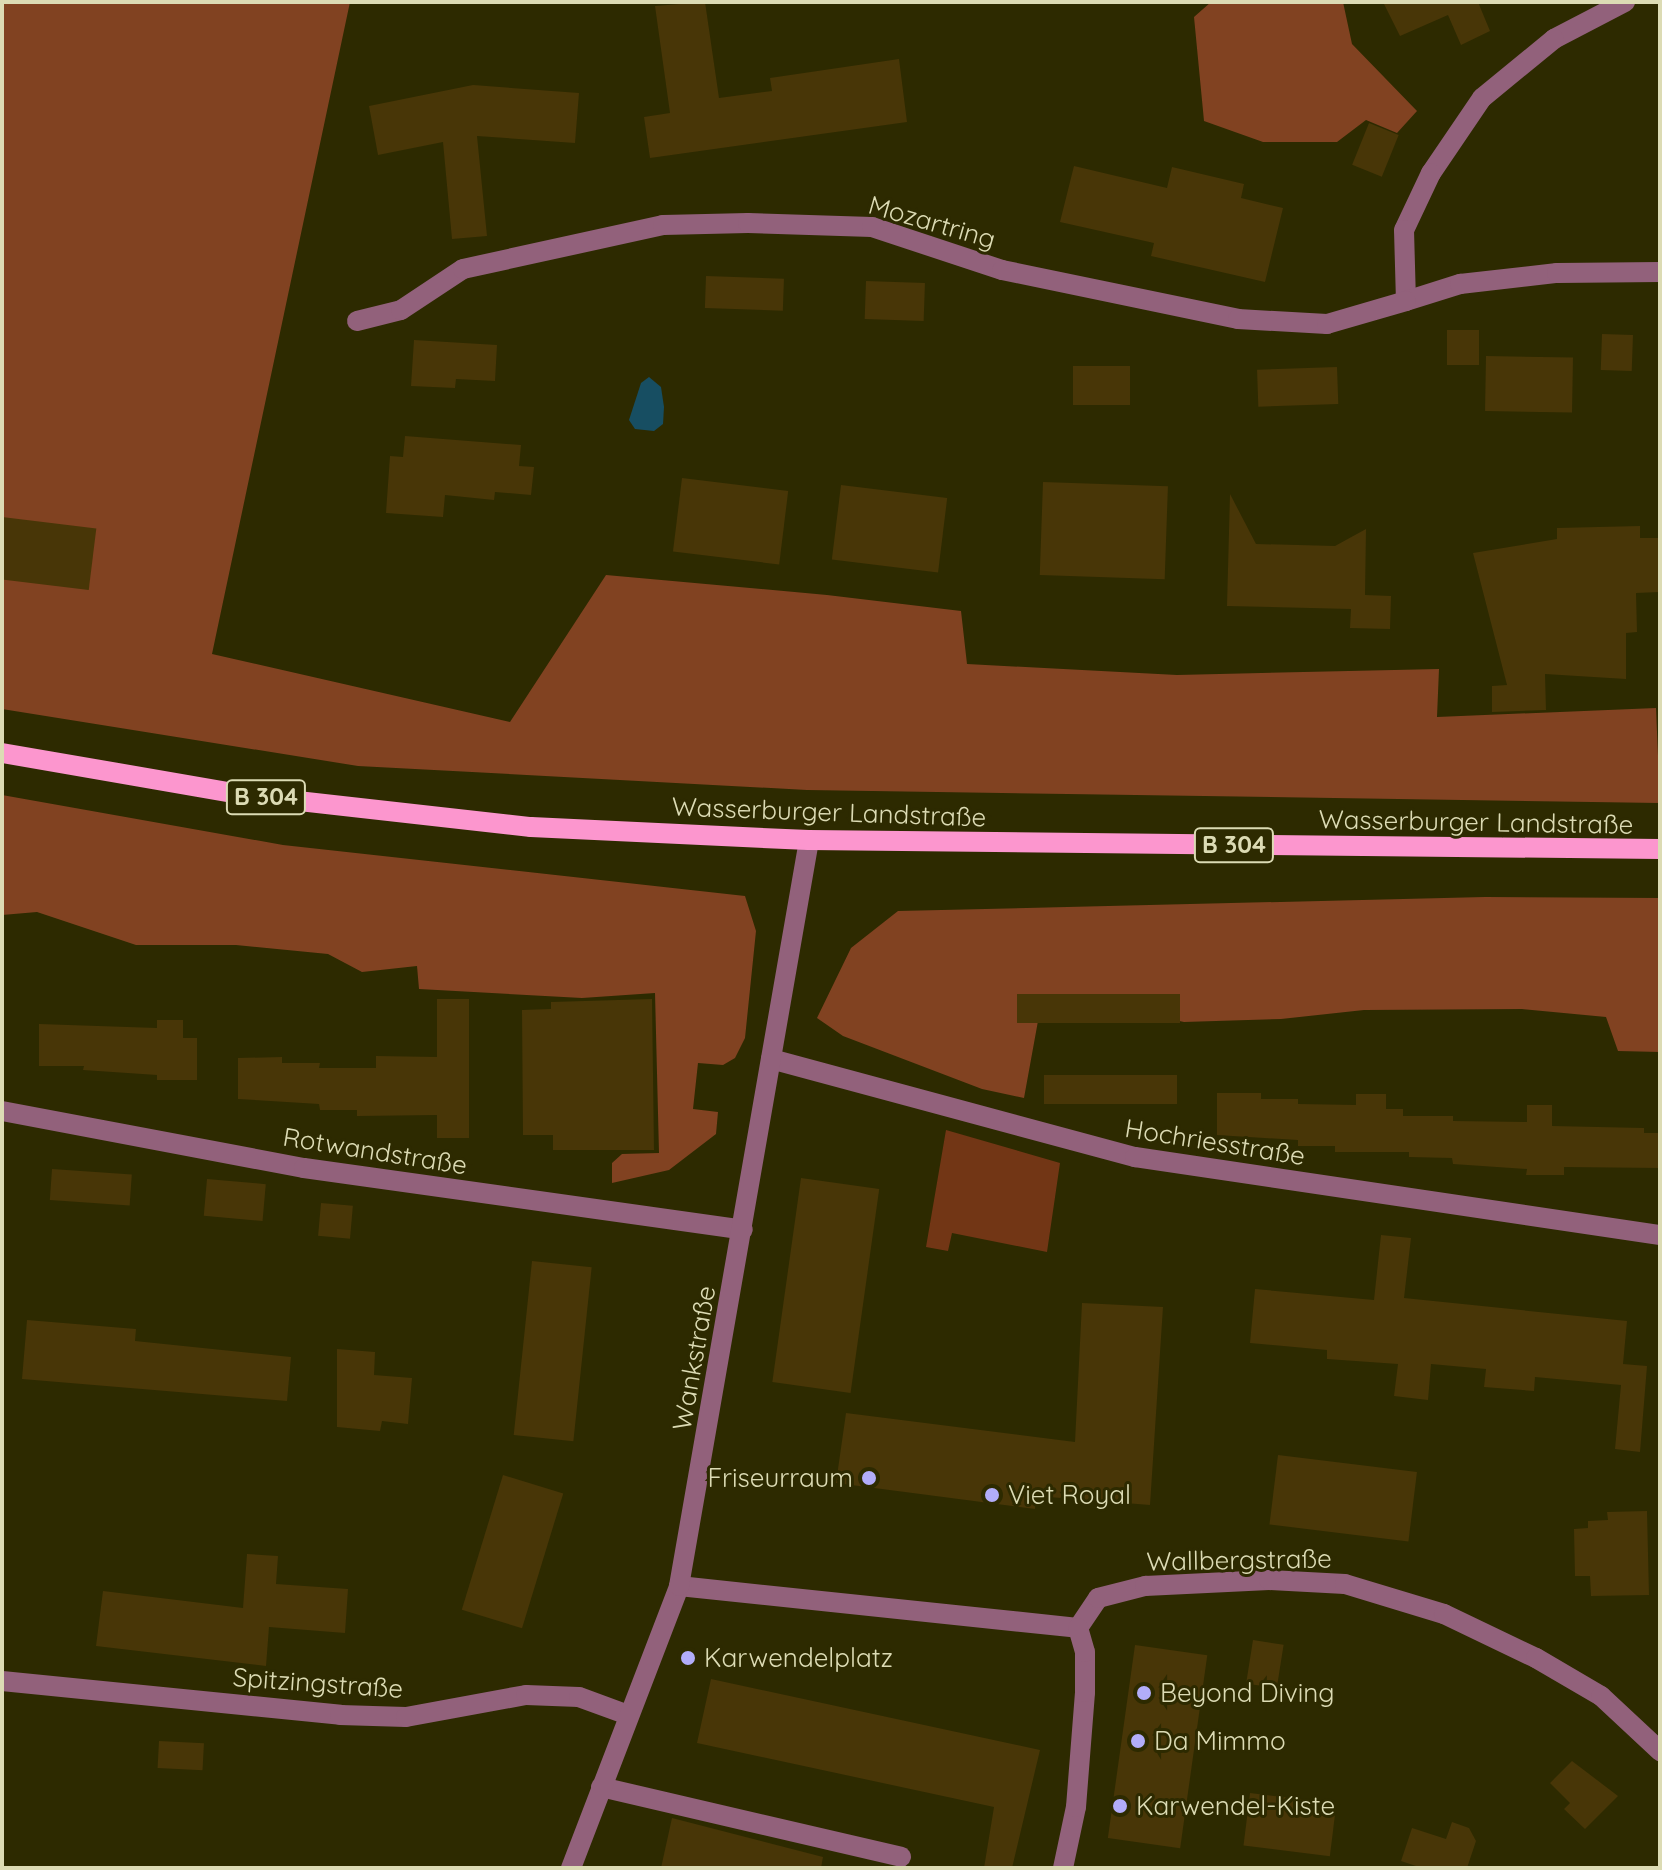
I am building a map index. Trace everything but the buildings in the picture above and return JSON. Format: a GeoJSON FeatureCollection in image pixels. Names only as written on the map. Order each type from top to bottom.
{"type":"FeatureCollection","features":[{"type":"Feature","properties":{"kind":"main road","name":"Wasserburger Landstraße"},"geometry":{"type":"LineString","coordinates":[[2,753],[245,795],[531,827],[809,840],[1660,849]]}},
{"type":"Feature","properties":{"kind":"street"},"geometry":{"type":"LineString","coordinates":[[1406,301],[1404,230],[1431,173],[1482,98],[1554,39],[1625,2]]}},
{"type":"Feature","properties":{"kind":"street","name":"Mozartring"},"geometry":{"type":"LineString","coordinates":[[357,321],[401,310],[463,269],[663,225],[748,223],[872,227],[1002,270],[1238,319],[1327,324],[1460,284],[1557,273],[1660,272]]}},
{"type":"Feature","properties":{"kind":"street","name":"Wankstraße"},"geometry":{"type":"LineString","coordinates":[[571,1868],[679,1586],[809,840]]}},
{"type":"Feature","properties":{"kind":"street","name":"Hochriesstraße"},"geometry":{"type":"LineString","coordinates":[[771,1059],[1135,1157],[1660,1235]]}},
{"type":"Feature","properties":{"kind":"street","name":"Rotwandstraße"},"geometry":{"type":"LineString","coordinates":[[2,1111],[304,1168],[743,1230]]}},
{"type":"Feature","properties":{"kind":"street","name":"Wallbergstraße"},"geometry":{"type":"LineString","coordinates":[[1078,1628],[1098,1598],[1145,1586],[1269,1580],[1345,1584],[1444,1614],[1536,1658],[1601,1696],[1659,1746]]}},
{"type":"Feature","properties":{"kind":"street"},"geometry":{"type":"LineString","coordinates":[[679,1586],[1078,1628],[1085,1652],[1085,1692],[1076,1807],[1063,1868]]}},
{"type":"Feature","properties":{"kind":"street","name":"Spitzingstraße"},"geometry":{"type":"LineString","coordinates":[[2,1681],[340,1715],[406,1717],[526,1695],[579,1697],[628,1715]]}},
{"type":"Feature","properties":{"kind":"street"},"geometry":{"type":"LineString","coordinates":[[601,1787],[901,1857]]}},
{"type":"Feature","properties":{"kind":"shaded area"},"geometry":{"type":"Polygon","coordinates":[[[2,2],[350,2],[212,654],[510,722],[606,575],[827,595],[961,611],[967,664],[1177,675],[1439,669],[1437,717],[1656,708],[1660,803],[807,790],[358,766],[2,709],[2,2]]]}},
{"type":"Feature","properties":{"kind":"shaded area"},"geometry":{"type":"Polygon","coordinates":[[[1211,2],[1343,2],[1352,44],[1417,111],[1397,133],[1366,120],[1337,142],[1263,142],[1204,121],[1194,17],[1211,2]]]}},
{"type":"Feature","properties":{"kind":"shaded area"},"geometry":{"type":"Polygon","coordinates":[[[2,795],[283,845],[745,896],[756,931],[745,1038],[735,1058],[723,1065],[698,1063],[693,1109],[718,1112],[716,1134],[669,1170],[612,1183],[612,1163],[622,1154],[659,1153],[655,993],[582,998],[419,989],[417,966],[362,972],[328,954],[236,945],[136,945],[37,912],[2,915],[2,795]]]}},
{"type":"Feature","properties":{"kind":"shaded area"},"geometry":{"type":"Polygon","coordinates":[[[1485,897],[1660,898],[1660,1052],[1618,1051],[1606,1017],[1522,1009],[1364,1010],[1281,1019],[1184,1022],[1069,997],[1038,1021],[1024,1098],[982,1089],[843,1036],[817,1018],[851,948],[898,911],[1485,897]]]}},
{"type":"Feature","properties":{"kind":"shaded area"},"geometry":{"type":"Polygon","coordinates":[[[946,1130],[1060,1163],[1047,1252],[952,1233],[948,1251],[926,1247],[946,1130]]]}},
{"type":"Feature","properties":{"kind":"water"},"geometry":{"type":"Polygon","coordinates":[[[649,377],[661,387],[664,407],[663,424],[654,431],[635,429],[629,420],[641,383],[649,377]]]}},
{"type":"Feature","properties":{"kind":"place","name":"Friseurraum"},"geometry":{"type":"Point","coordinates":[869,1478]}},
{"type":"Feature","properties":{"kind":"place","name":"Viet Royal"},"geometry":{"type":"Point","coordinates":[992,1495]}},
{"type":"Feature","properties":{"kind":"place","name":"Karwendelplatz"},"geometry":{"type":"Point","coordinates":[688,1658]}},
{"type":"Feature","properties":{"kind":"place","name":"Beyond Diving"},"geometry":{"type":"Point","coordinates":[1144,1693]}},
{"type":"Feature","properties":{"kind":"place","name":"Da Mimmo"},"geometry":{"type":"Point","coordinates":[1138,1741]}},
{"type":"Feature","properties":{"kind":"place","name":"Karwendel-Kiste"},"geometry":{"type":"Point","coordinates":[1120,1806]}}]}
